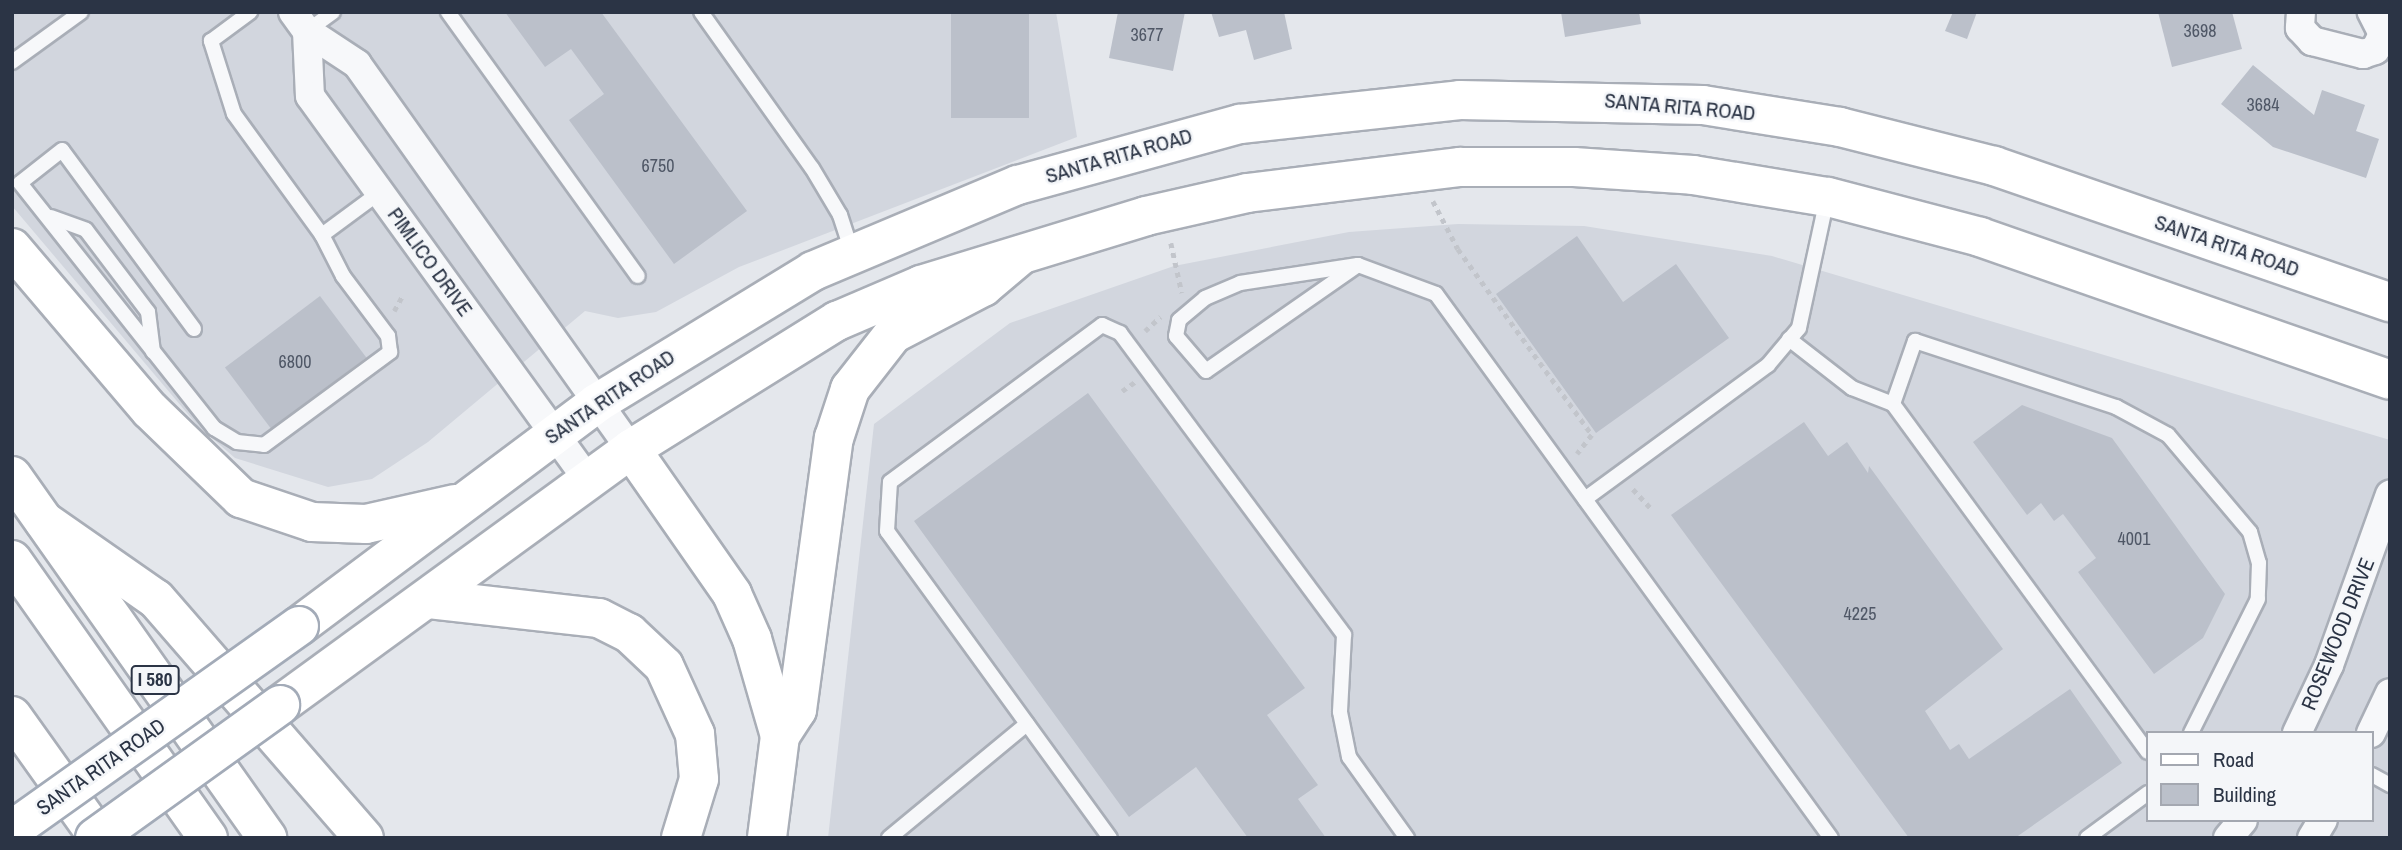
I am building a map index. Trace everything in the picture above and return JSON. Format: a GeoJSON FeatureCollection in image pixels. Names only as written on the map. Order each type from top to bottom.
{"type":"FeatureCollection","features":[{"type":"Feature","properties":{"kind":"main road","name":"SANTA RITA ROAD"},"geometry":{"type":"LineString","coordinates":[[12,830],[299,626],[455,504],[597,403],[736,315],[852,253],[1018,185],[1240,124],[1345,108],[1573,98],[1703,105],[1853,130],[1994,166],[2390,302]]}},
{"type":"Feature","properties":{"kind":"main road"},"geometry":{"type":"LineString","coordinates":[[12,716],[97,838],[429,599],[631,449],[837,321],[920,285],[1247,193],[1423,170],[1574,167],[1693,175],[1828,197],[1980,237],[2390,380]]}},
{"type":"Feature","properties":{"kind":"main road"},"geometry":{"type":"LineString","coordinates":[[12,248],[150,410],[242,498],[312,522],[366,524],[455,504]]}},
{"type":"Feature","properties":{"kind":"main road"},"geometry":{"type":"LineString","coordinates":[[780,736],[797,710],[834,438],[850,389],[893,334],[983,287],[1021,255]]}},
{"type":"Feature","properties":{"kind":"main road"},"geometry":{"type":"LineString","coordinates":[[631,449],[732,594],[752,639],[780,736],[767,838]]}},
{"type":"Feature","properties":{"kind":"main road","name":"I 580"},"geometry":{"type":"LineString","coordinates":[[12,476],[267,838]]}},
{"type":"Feature","properties":{"kind":"main road"},"geometry":{"type":"LineString","coordinates":[[44,521],[156,599],[364,838]]}},
{"type":"Feature","properties":{"kind":"main road","name":"I 580"},"geometry":{"type":"LineString","coordinates":[[12,561],[208,838]]}},
{"type":"Feature","properties":{"kind":"main road"},"geometry":{"type":"LineString","coordinates":[[429,599],[599,618],[629,633],[664,666],[695,734],[699,779],[681,838]]}},
{"type":"Feature","properties":{"kind":"main road"},"geometry":{"type":"LineString","coordinates":[[12,816],[32,838]]}},
{"type":"Feature","properties":{"kind":"street"},"geometry":{"type":"LineString","coordinates":[[2301,12],[2307,38],[2357,54],[2375,50],[2382,27]]}},
{"type":"Feature","properties":{"kind":"street","name":"PIMLICO DRIVE"},"geometry":{"type":"LineString","coordinates":[[300,22],[310,96],[588,480]]}},
{"type":"Feature","properties":{"kind":"street"},"geometry":{"type":"LineString","coordinates":[[300,22],[357,64],[631,449]]}},
{"type":"Feature","properties":{"kind":"street","name":"ROSEWOOD DRIVE"},"geometry":{"type":"LineString","coordinates":[[2298,731],[2329,665],[2390,495]]}},
{"type":"Feature","properties":{"kind":"street"},"geometry":{"type":"LineString","coordinates":[[2372,731],[2390,693]]}},
{"type":"Feature","properties":{"kind":"street"},"geometry":{"type":"LineString","coordinates":[[2312,838],[2322,822]]}},
{"type":"Feature","properties":{"kind":"lane"},"geometry":{"type":"LineString","coordinates":[[12,62],[80,12]]}},
{"type":"Feature","properties":{"kind":"lane"},"geometry":{"type":"LineString","coordinates":[[194,329],[62,150],[20,183],[51,217],[64,244],[214,428],[237,442],[264,445],[390,352],[388,336],[343,276],[322,235],[234,114],[211,41],[250,12]]}},
{"type":"Feature","properties":{"kind":"lane"},"geometry":{"type":"LineString","coordinates":[[300,22],[333,12]]}},
{"type":"Feature","properties":{"kind":"lane"},"geometry":{"type":"LineString","coordinates":[[448,12],[638,276]]}},
{"type":"Feature","properties":{"kind":"lane"},"geometry":{"type":"LineString","coordinates":[[701,12],[840,215],[852,253]]}},
{"type":"Feature","properties":{"kind":"lane"},"geometry":{"type":"LineString","coordinates":[[322,235],[379,193]]}},
{"type":"Feature","properties":{"kind":"lane"},"geometry":{"type":"LineString","coordinates":[[1585,499],[1768,365],[1799,328],[1828,197]]}},
{"type":"Feature","properties":{"kind":"lane"},"geometry":{"type":"LineString","coordinates":[[51,217],[86,230],[148,312],[153,353]]}},
{"type":"Feature","properties":{"kind":"lane"},"geometry":{"type":"LineString","coordinates":[[1358,265],[1206,371],[1176,336],[1179,320],[1205,298],[1240,282],[1358,265],[1436,294],[1830,838]]}},
{"type":"Feature","properties":{"kind":"lane"},"geometry":{"type":"LineString","coordinates":[[1110,838],[887,531],[890,482],[1102,325],[1120,333],[1344,635],[1340,712],[1349,757],[1407,838]]}},
{"type":"Feature","properties":{"kind":"lane"},"geometry":{"type":"LineString","coordinates":[[1789,339],[1852,388],[1893,404],[2146,749]]}},
{"type":"Feature","properties":{"kind":"lane"},"geometry":{"type":"LineString","coordinates":[[1893,404],[1915,341],[2116,407],[2168,435],[2250,532],[2259,563],[2258,599],[2192,731]]}},
{"type":"Feature","properties":{"kind":"lane"},"geometry":{"type":"LineString","coordinates":[[889,838],[1027,724]]}},
{"type":"Feature","properties":{"kind":"lane"},"geometry":{"type":"LineString","coordinates":[[2374,776],[2390,785]]}},
{"type":"Feature","properties":{"kind":"lane"},"geometry":{"type":"LineString","coordinates":[[2087,838],[2146,794]]}},
{"type":"Feature","properties":{"kind":"path"},"geometry":{"type":"LineString","coordinates":[[1423,170],[1439,220],[1592,435],[1576,453],[1608,494],[1636,488],[1650,507]]}},
{"type":"Feature","properties":{"kind":"shaded area"},"geometry":{"type":"Polygon","coordinates":[[[12,12],[1056,12],[1077,137],[739,267],[656,312],[618,318],[585,311],[428,442],[372,479],[328,487],[235,458],[198,426],[12,206],[12,12]]]}},
{"type":"Feature","properties":{"kind":"shaded area"},"geometry":{"type":"Polygon","coordinates":[[[1458,224],[1584,226],[1772,256],[2390,440],[2390,838],[828,838],[874,424],[1010,323],[1174,266],[1349,232],[1458,224]]]}},
{"type":"Feature","properties":{"kind":"building"},"geometry":{"type":"Polygon","coordinates":[[[505,12],[601,12],[747,211],[674,264],[569,120],[604,94],[571,49],[545,67],[505,12]]]}},
{"type":"Feature","properties":{"kind":"building"},"geometry":{"type":"Polygon","coordinates":[[[951,12],[1029,12],[1029,118],[951,118],[951,12]]]}},
{"type":"Feature","properties":{"kind":"building"},"geometry":{"type":"Polygon","coordinates":[[[1118,12],[1185,12],[1173,71],[1109,58],[1118,12]]]}},
{"type":"Feature","properties":{"kind":"building"},"geometry":{"type":"Polygon","coordinates":[[[1211,12],[1284,12],[1292,49],[1254,60],[1246,30],[1219,37],[1211,12]]]}},
{"type":"Feature","properties":{"kind":"building"},"geometry":{"type":"Polygon","coordinates":[[[1561,12],[1639,12],[1641,24],[1565,37],[1561,12]]]}},
{"type":"Feature","properties":{"kind":"building"},"geometry":{"type":"Polygon","coordinates":[[[1953,12],[1977,12],[1967,39],[1945,31],[1953,12]]]}},
{"type":"Feature","properties":{"kind":"building"},"geometry":{"type":"Polygon","coordinates":[[[2158,12],[2232,12],[2242,49],[2172,67],[2158,12]]]}},
{"type":"Feature","properties":{"kind":"building"},"geometry":{"type":"Polygon","coordinates":[[[2253,65],[2314,115],[2322,90],[2365,105],[2356,131],[2379,139],[2366,178],[2273,147],[2221,104],[2253,65]]]}},
{"type":"Feature","properties":{"kind":"building"},"geometry":{"type":"Polygon","coordinates":[[[1577,236],[1623,302],[1676,264],[1729,338],[1596,433],[1496,294],[1577,236]]]}},
{"type":"Feature","properties":{"kind":"building"},"geometry":{"type":"Polygon","coordinates":[[[320,296],[366,357],[271,429],[225,368],[320,296]]]}},
{"type":"Feature","properties":{"kind":"building"},"geometry":{"type":"Polygon","coordinates":[[[1088,393],[1305,688],[1267,715],[1318,785],[1298,799],[1326,838],[1248,838],[1196,767],[1129,817],[914,521],[1088,393]]]}},
{"type":"Feature","properties":{"kind":"building"},"geometry":{"type":"Polygon","coordinates":[[[2022,405],[2112,438],[2225,594],[2203,638],[2154,674],[2078,572],[2096,558],[2063,514],[2054,521],[2041,503],[2027,515],[1973,442],[2022,405]]]}},
{"type":"Feature","properties":{"kind":"building"},"geometry":{"type":"Polygon","coordinates":[[[1804,422],[1828,456],[1847,442],[1868,473],[1869,466],[2003,649],[1925,711],[1950,750],[1959,744],[1969,759],[2070,689],[2122,763],[2015,838],[1909,838],[1671,515],[1804,422]]]}}]}
